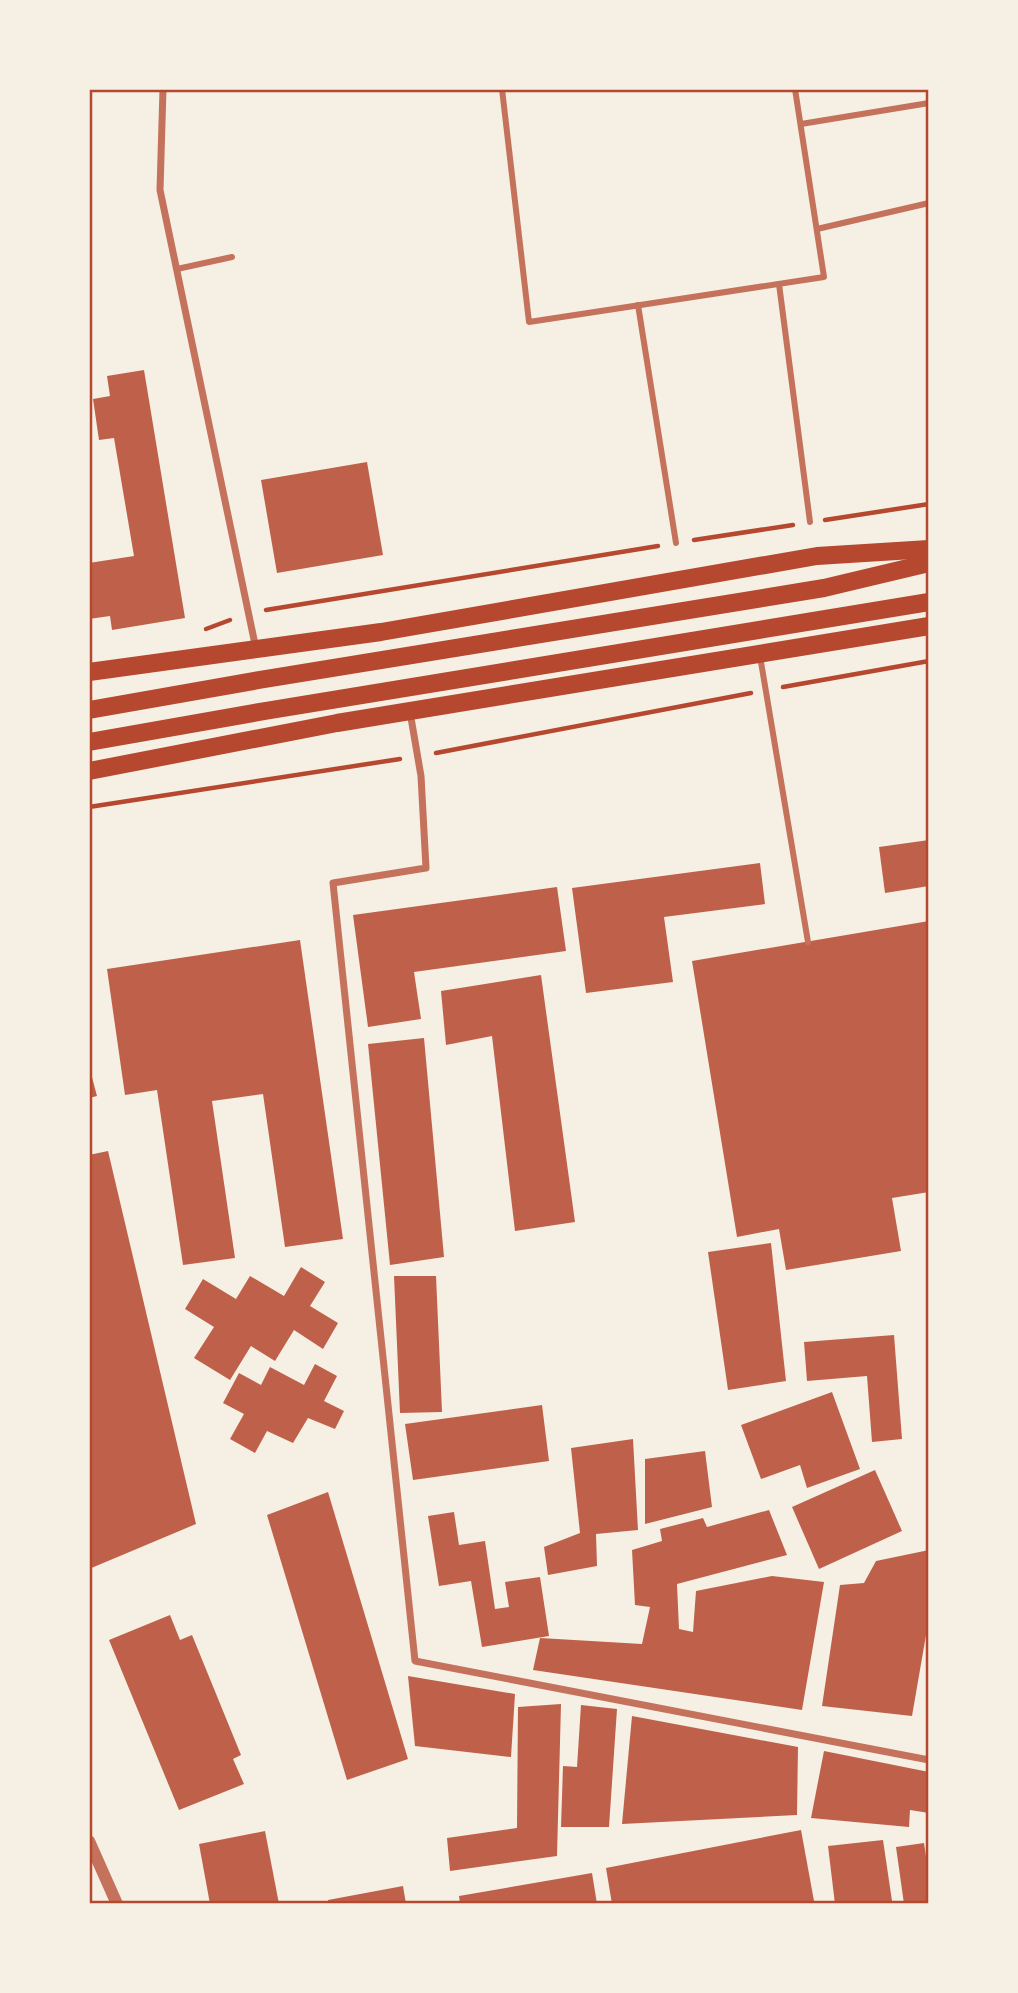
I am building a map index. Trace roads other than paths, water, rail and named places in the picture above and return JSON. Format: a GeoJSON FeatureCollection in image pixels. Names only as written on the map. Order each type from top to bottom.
{"type":"FeatureCollection","features":[{"type":"Feature","properties":{"kind":"main road"},"geometry":{"type":"LineString","coordinates":[[89,672],[380,632],[817,556],[929,549]]}},
{"type":"Feature","properties":{"kind":"main road"},"geometry":{"type":"LineString","coordinates":[[89,710],[273,677],[824,588],[929,563]]}},
{"type":"Feature","properties":{"kind":"main road"},"geometry":{"type":"LineString","coordinates":[[89,742],[929,602]]}},
{"type":"Feature","properties":{"kind":"main road"},"geometry":{"type":"LineString","coordinates":[[89,771],[410,711],[929,626]]}},
{"type":"Feature","properties":{"kind":"street"},"geometry":{"type":"LineString","coordinates":[[163,89],[160,190],[256,650]]}},
{"type":"Feature","properties":{"kind":"street"},"geometry":{"type":"LineString","coordinates":[[502,89],[529,322],[824,277],[796,89]]}},
{"type":"Feature","properties":{"kind":"street"},"geometry":{"type":"LineString","coordinates":[[801,124],[929,103]]}},
{"type":"Feature","properties":{"kind":"street"},"geometry":{"type":"LineString","coordinates":[[817,229],[929,203]]}},
{"type":"Feature","properties":{"kind":"street"},"geometry":{"type":"LineString","coordinates":[[177,269],[232,257]]}},
{"type":"Feature","properties":{"kind":"street"},"geometry":{"type":"LineString","coordinates":[[779,284],[810,522]]}},
{"type":"Feature","properties":{"kind":"street"},"geometry":{"type":"LineString","coordinates":[[638,305],[676,543]]}},
{"type":"Feature","properties":{"kind":"street"},"geometry":{"type":"LineString","coordinates":[[760,654],[808,942]]}},
{"type":"Feature","properties":{"kind":"street"},"geometry":{"type":"LineString","coordinates":[[410,711],[418,757],[426,868],[333,883],[415,1661],[929,1760]]}},
{"type":"Feature","properties":{"kind":"street"},"geometry":{"type":"LineString","coordinates":[[89,1841],[117,1904]]}}]}
